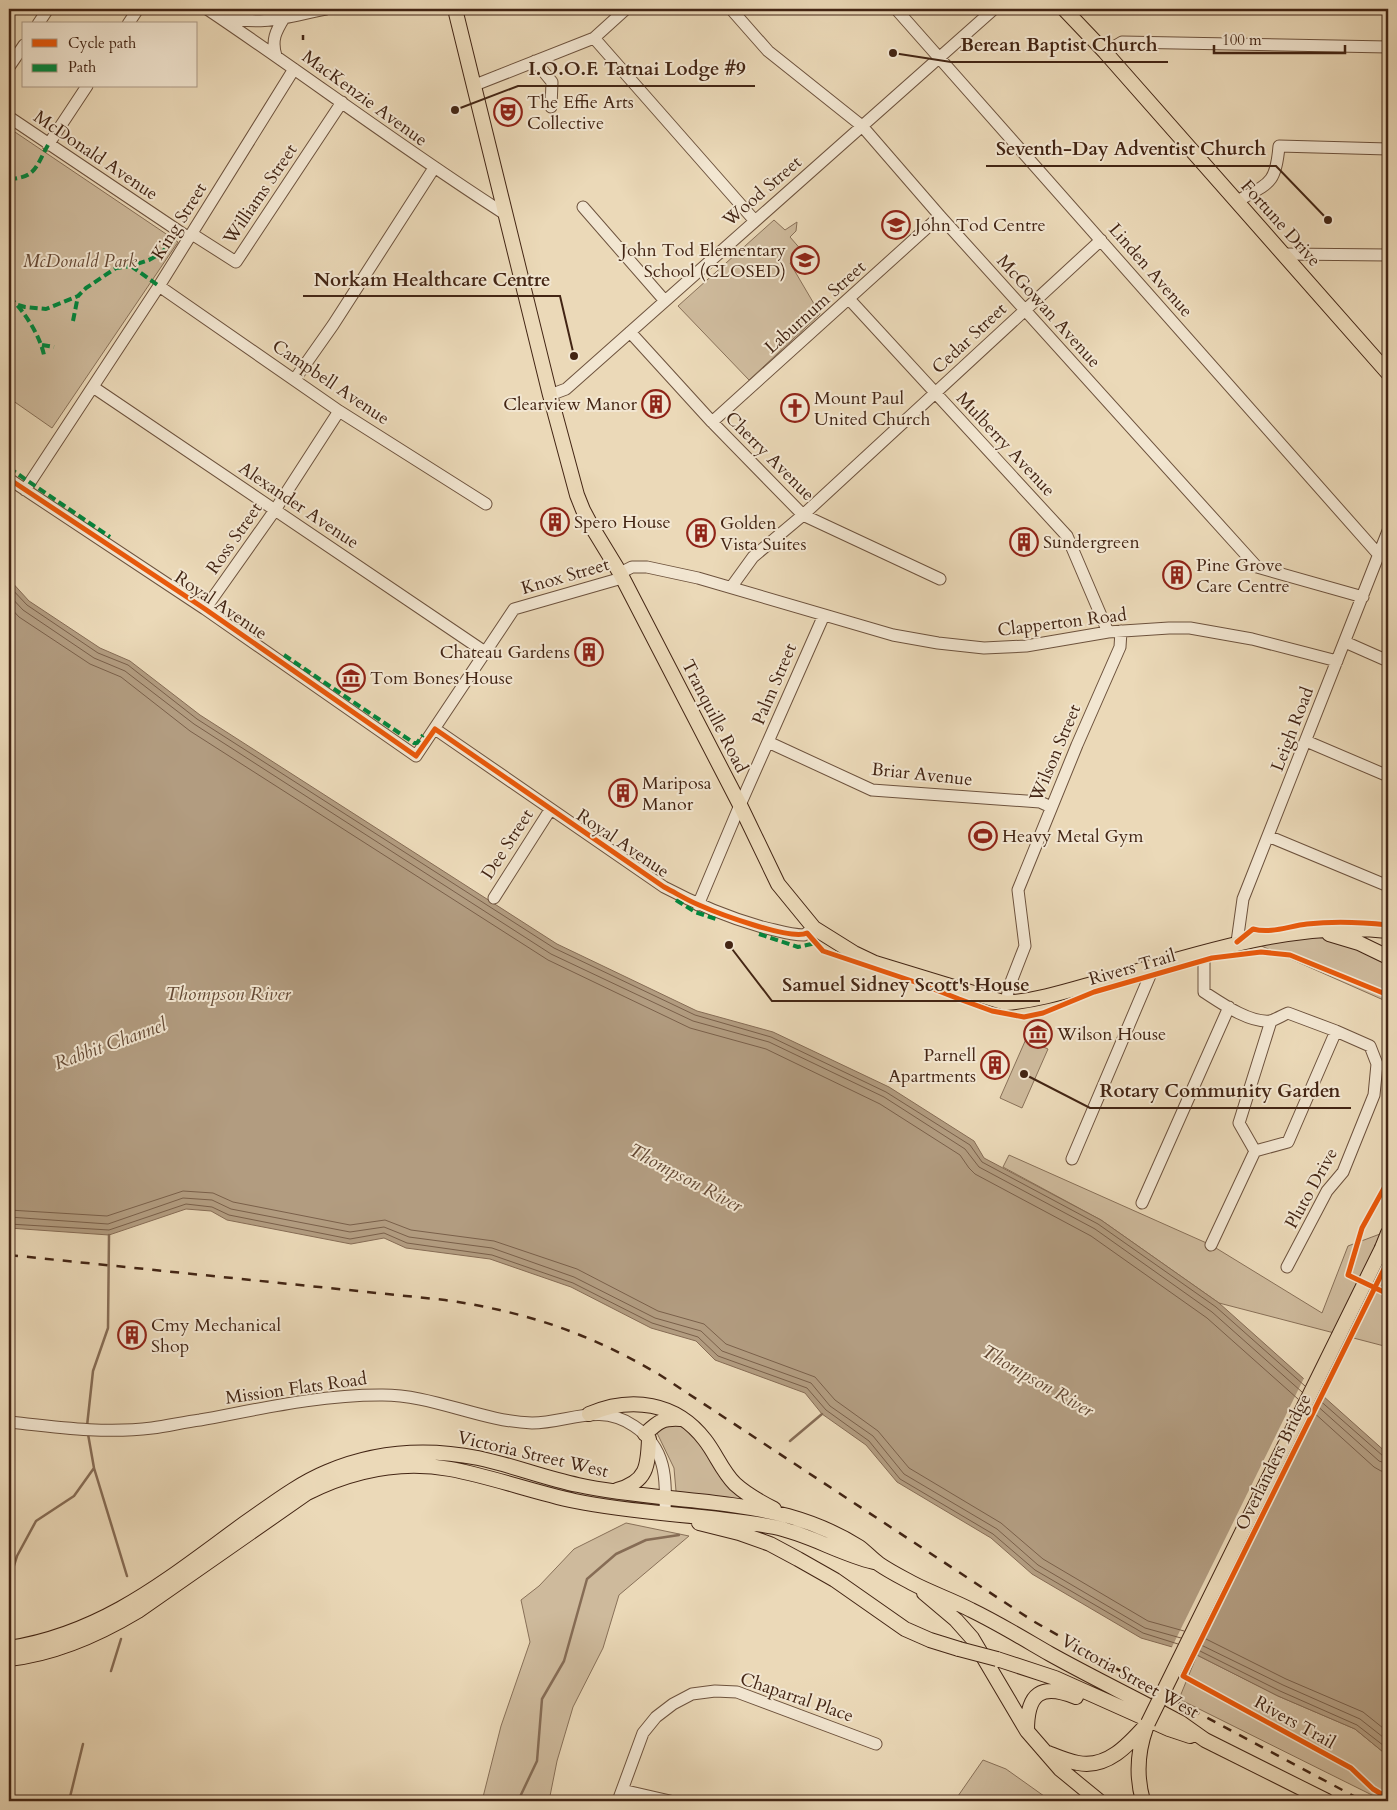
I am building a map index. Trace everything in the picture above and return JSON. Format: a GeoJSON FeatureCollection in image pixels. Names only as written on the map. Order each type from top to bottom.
{"type":"FeatureCollection","features":[{"type":"Feature","properties":{"kind":"main road","name":"Tranquille Road"},"geometry":{"type":"LineString","coordinates":[[455,9],[550,395],[577,494],[592,527],[621,576],[740,805],[778,884],[814,928],[854,954],[874,963],[1006,1003],[1056,994],[1238,942],[1316,930],[1369,928],[1388,930]]}},
{"type":"Feature","properties":{"kind":"main road","name":"Fortune Drive"},"geometry":{"type":"LineString","coordinates":[[1064,9],[1105,52],[1284,254],[1383,360],[1388,373]]}},
{"type":"Feature","properties":{"kind":"main road"},"geometry":{"type":"LineString","coordinates":[[1316,930],[1359,942],[1388,957]]}},
{"type":"Feature","properties":{"kind":"main road","name":"Overlanders Bridge"},"geometry":{"type":"LineString","coordinates":[[1142,1798],[1138,1777],[1139,1752],[1148,1723],[1388,1233]]}},
{"type":"Feature","properties":{"kind":"main road"},"geometry":{"type":"LineString","coordinates":[[589,1414],[606,1407],[636,1403],[664,1409],[696,1430],[705,1440],[723,1469],[746,1494],[788,1516]]}},
{"type":"Feature","properties":{"kind":"main road"},"geometry":{"type":"LineString","coordinates":[[612,1491],[629,1487],[641,1478],[646,1468],[648,1456],[647,1436],[659,1422],[667,1418],[681,1419]]}},
{"type":"Feature","properties":{"kind":"main road","name":"Victoria Street West"},"geometry":{"type":"LineString","coordinates":[[9,1648],[30,1645],[68,1634],[108,1617],[180,1570],[304,1483],[324,1473],[363,1459],[406,1452],[450,1453],[481,1459],[545,1477],[612,1491],[739,1506],[788,1516],[839,1536],[862,1549],[878,1563],[914,1584],[972,1610],[1181,1723],[1205,1740],[1327,1801]]}},
{"type":"Feature","properties":{"kind":"main road","name":"Victoria Street West"},"geometry":{"type":"LineString","coordinates":[[9,1658],[33,1655],[74,1644],[112,1626],[138,1611],[307,1493],[328,1482],[364,1471],[405,1466],[449,1468],[574,1501],[610,1508],[716,1518],[778,1528],[834,1547],[856,1558],[878,1563]]}},
{"type":"Feature","properties":{"kind":"main road"},"geometry":{"type":"LineString","coordinates":[[665,1514],[770,1544],[835,1580],[904,1629],[930,1640],[1055,1678],[1169,1729],[1205,1740]]}},
{"type":"Feature","properties":{"kind":"main road","name":"Victoria Street West"},"geometry":{"type":"LineString","coordinates":[[914,1584],[956,1620],[972,1638],[1027,1731],[1060,1769],[1099,1801]]}},
{"type":"Feature","properties":{"kind":"main road"},"geometry":{"type":"LineString","coordinates":[[1027,1731],[1027,1715],[1030,1705],[1037,1696],[1051,1690],[1060,1691],[1092,1703],[1124,1709]]}},
{"type":"Feature","properties":{"kind":"main road"},"geometry":{"type":"LineString","coordinates":[[1048,1753],[1078,1763],[1094,1764],[1116,1754],[1135,1738],[1148,1723]]}},
{"type":"Feature","properties":{"kind":"main road"},"geometry":{"type":"LineString","coordinates":[[1300,1788],[1309,1801]]}},
{"type":"Feature","properties":{"kind":"street"},"geometry":{"type":"LineString","coordinates":[[39,22],[48,9]]}},
{"type":"Feature","properties":{"kind":"street"},"geometry":{"type":"LineString","coordinates":[[129,22],[138,9]]}},
{"type":"Feature","properties":{"kind":"street"},"geometry":{"type":"LineString","coordinates":[[207,9],[238,20],[258,22],[326,9]]}},
{"type":"Feature","properties":{"kind":"street","name":"MacKenzie Avenue"},"geometry":{"type":"LineString","coordinates":[[207,9],[434,168],[505,214]]}},
{"type":"Feature","properties":{"kind":"street"},"geometry":{"type":"LineString","coordinates":[[474,85],[594,38],[626,9]]}},
{"type":"Feature","properties":{"kind":"street","name":"McGowan Avenue"},"geometry":{"type":"LineString","coordinates":[[730,9],[768,51],[862,126],[940,216],[1257,568],[1363,597]]}},
{"type":"Feature","properties":{"kind":"street","name":"Linden Avenue"},"geometry":{"type":"LineString","coordinates":[[896,9],[1379,555]]}},
{"type":"Feature","properties":{"kind":"street","name":"Wood Street"},"geometry":{"type":"LineString","coordinates":[[550,395],[566,389],[994,9]]}},
{"type":"Feature","properties":{"kind":"street"},"geometry":{"type":"LineString","coordinates":[[276,56],[273,42],[274,36],[284,18]]}},
{"type":"Feature","properties":{"kind":"street"},"geometry":{"type":"LineString","coordinates":[[594,38],[755,222]]}},
{"type":"Feature","properties":{"kind":"street"},"geometry":{"type":"LineString","coordinates":[[1105,52],[1122,42],[1388,47]]}},
{"type":"Feature","properties":{"kind":"street"},"geometry":{"type":"LineString","coordinates":[[9,66],[22,48]]}},
{"type":"Feature","properties":{"kind":"street"},"geometry":{"type":"LineString","coordinates":[[535,61],[552,82],[551,107]]}},
{"type":"Feature","properties":{"kind":"street","name":"King Street"},"geometry":{"type":"LineString","coordinates":[[25,490],[191,236],[294,69]]}},
{"type":"Feature","properties":{"kind":"street"},"geometry":{"type":"LineString","coordinates":[[48,145],[86,88]]}},
{"type":"Feature","properties":{"kind":"street","name":"Williams Street"},"geometry":{"type":"LineString","coordinates":[[191,236],[236,262],[342,102]]}},
{"type":"Feature","properties":{"kind":"street","name":"McDonald Avenue"},"geometry":{"type":"LineString","coordinates":[[9,117],[48,145],[191,236]]}},
{"type":"Feature","properties":{"kind":"street"},"geometry":{"type":"LineString","coordinates":[[1235,199],[1239,200],[1267,184],[1277,169],[1279,146],[1388,149]]}},
{"type":"Feature","properties":{"kind":"street"},"geometry":{"type":"LineString","coordinates":[[295,380],[333,326],[434,168]]}},
{"type":"Feature","properties":{"kind":"street"},"geometry":{"type":"LineString","coordinates":[[584,207],[665,301]]}},
{"type":"Feature","properties":{"kind":"street","name":"Laburnum Street"},"geometry":{"type":"LineString","coordinates":[[712,422],[940,216]]}},
{"type":"Feature","properties":{"kind":"street","name":"Cedar Street"},"geometry":{"type":"LineString","coordinates":[[732,586],[753,557],[802,515],[1101,240]]}},
{"type":"Feature","properties":{"kind":"street"},"geometry":{"type":"LineString","coordinates":[[1284,254],[1388,255]]}},
{"type":"Feature","properties":{"kind":"street","name":"Campbell Avenue"},"geometry":{"type":"LineString","coordinates":[[159,286],[339,411],[486,504]]}},
{"type":"Feature","properties":{"kind":"street","name":"Mulberry Avenue"},"geometry":{"type":"LineString","coordinates":[[849,299],[1067,536],[1108,632]]}},
{"type":"Feature","properties":{"kind":"street","name":"Cherry Avenue"},"geometry":{"type":"LineString","coordinates":[[630,332],[712,422],[802,515],[940,579]]}},
{"type":"Feature","properties":{"kind":"street","name":"Alexander Avenue"},"geometry":{"type":"LineString","coordinates":[[93,387],[485,652]]}},
{"type":"Feature","properties":{"kind":"street","name":"Ross Street"},"geometry":{"type":"LineString","coordinates":[[205,610],[275,510],[339,411]]}},
{"type":"Feature","properties":{"kind":"street","name":"Royal Avenue"},"geometry":{"type":"LineString","coordinates":[[9,479],[205,610],[416,756]]}},
{"type":"Feature","properties":{"kind":"street","name":"Leigh Road"},"geometry":{"type":"LineString","coordinates":[[1238,942],[1243,899],[1388,531]]}},
{"type":"Feature","properties":{"kind":"street","name":"Clapperton Road"},"geometry":{"type":"LineString","coordinates":[[621,576],[632,567],[647,567],[732,586],[893,635],[984,648],[1026,646],[1108,632],[1190,628],[1252,639],[1337,661]]}},
{"type":"Feature","properties":{"kind":"street","name":"Knox Street"},"geometry":{"type":"LineString","coordinates":[[416,756],[514,609],[621,576]]}},
{"type":"Feature","properties":{"kind":"street","name":"Palm Street"},"geometry":{"type":"LineString","coordinates":[[698,905],[824,615]]}},
{"type":"Feature","properties":{"kind":"street","name":"Wilson Street"},"geometry":{"type":"LineString","coordinates":[[1006,1003],[1009,987],[1025,946],[1018,890],[1051,807],[1120,647],[1121,631]]}},
{"type":"Feature","properties":{"kind":"street"},"geometry":{"type":"LineString","coordinates":[[1345,642],[1388,661]]}},
{"type":"Feature","properties":{"kind":"street","name":"Royal Avenue"},"geometry":{"type":"LineString","coordinates":[[435,729],[664,887],[698,905],[735,919],[784,933],[804,935],[814,928]]}},
{"type":"Feature","properties":{"kind":"street"},"geometry":{"type":"LineString","coordinates":[[1306,741],[1388,776]]}},
{"type":"Feature","properties":{"kind":"street","name":"Briar Avenue"},"geometry":{"type":"LineString","coordinates":[[768,742],[872,790],[1040,802],[1051,807]]}},
{"type":"Feature","properties":{"kind":"street","name":"Dee Street"},"geometry":{"type":"LineString","coordinates":[[494,898],[550,810]]}},
{"type":"Feature","properties":{"kind":"street"},"geometry":{"type":"LineString","coordinates":[[1268,836],[1388,886]]}},
{"type":"Feature","properties":{"kind":"street"},"geometry":{"type":"LineString","coordinates":[[1204,952],[1204,992],[1253,1019],[1270,1021],[1239,1122],[1255,1151]]}},
{"type":"Feature","properties":{"kind":"street"},"geometry":{"type":"LineString","coordinates":[[1072,1159],[1154,966]]}},
{"type":"Feature","properties":{"kind":"street"},"geometry":{"type":"LineString","coordinates":[[1142,1203],[1229,1007]]}},
{"type":"Feature","properties":{"kind":"street","name":"Pluto Drive"},"geometry":{"type":"LineString","coordinates":[[1270,1021],[1288,1012],[1336,1031],[1370,1046],[1378,1064],[1374,1094],[1343,1172],[1326,1191],[1287,1267]]}},
{"type":"Feature","properties":{"kind":"street"},"geometry":{"type":"LineString","coordinates":[[1211,1245],[1255,1151],[1288,1142],[1336,1031]]}},
{"type":"Feature","properties":{"kind":"street","name":"Mission Flats Road"},"geometry":{"type":"LineString","coordinates":[[9,1422],[80,1430],[151,1428],[307,1400],[381,1394],[421,1398],[498,1420],[533,1423],[589,1414],[617,1417],[628,1422],[647,1436],[656,1450],[663,1466],[665,1514]]}},
{"type":"Feature","properties":{"kind":"street","name":"Chaparral Place"},"geometry":{"type":"LineString","coordinates":[[618,1801],[643,1734],[656,1717],[673,1704],[692,1694],[715,1691],[737,1692],[876,1744]]}},
{"type":"Feature","properties":{"kind":"street"},"geometry":{"type":"LineString","coordinates":[[622,1790],[670,1801]]}},
{"type":"Feature","properties":{"kind":"green space","name":"McDonald Park"},"geometry":{"type":"Polygon","coordinates":[[[9,128],[178,242],[52,428],[9,398],[9,128]]]}},
{"type":"Feature","properties":{"kind":"green space"},"geometry":{"type":"Polygon","coordinates":[[[774,220],[785,230],[797,222],[796,231],[790,237],[803,252],[790,263],[820,314],[749,380],[678,306],[774,220]]]}},
{"type":"Feature","properties":{"kind":"green space"},"geometry":{"type":"Polygon","coordinates":[[[1319,935],[1331,938],[1388,963],[1388,1002],[1257,944],[1319,935]]]}},
{"type":"Feature","properties":{"kind":"green space"},"geometry":{"type":"Polygon","coordinates":[[[1026,1039],[1048,1049],[1022,1108],[1000,1098],[1026,1039]]]}},
{"type":"Feature","properties":{"kind":"green space"},"geometry":{"type":"Polygon","coordinates":[[[1009,1155],[1211,1245],[1322,1313],[1348,1246],[1388,1231],[1388,1347],[1219,1303],[1101,1220],[1003,1167],[1009,1155]]]}},
{"type":"Feature","properties":{"kind":"green space"},"geometry":{"type":"Polygon","coordinates":[[[680,1424],[694,1435],[745,1501],[677,1493],[674,1468],[657,1433],[662,1425],[680,1424]]]}},
{"type":"Feature","properties":{"kind":"green space"},"geometry":{"type":"Polygon","coordinates":[[[626,1523],[689,1536],[619,1595],[603,1648],[573,1707],[557,1761],[549,1801],[482,1801],[501,1726],[530,1642],[521,1600],[539,1586],[574,1549],[626,1523]]]}},
{"type":"Feature","properties":{"kind":"green space"},"geometry":{"type":"Polygon","coordinates":[[[1197,1655],[1278,1696],[1355,1729],[1388,1756],[1388,1801],[1384,1801],[1179,1699],[1197,1655]]]}},
{"type":"Feature","properties":{"kind":"green space"},"geometry":{"type":"Polygon","coordinates":[[[983,1760],[1006,1769],[1051,1801],[958,1801],[958,1796],[983,1760]]]}},
{"type":"Feature","properties":{"kind":"water","name":"Thompson River"},"geometry":{"type":"Polygon","coordinates":[[[9,579],[29,601],[100,648],[130,661],[200,715],[557,944],[697,1011],[773,1032],[889,1087],[974,1141],[984,1158],[1101,1220],[1219,1303],[1388,1454],[1388,1756],[1355,1729],[1278,1696],[1193,1653],[1141,1638],[1032,1574],[991,1538],[897,1482],[866,1445],[822,1414],[805,1393],[715,1360],[696,1341],[651,1328],[571,1287],[490,1259],[406,1248],[384,1238],[351,1244],[227,1220],[211,1211],[186,1209],[109,1235],[9,1228],[9,579]]]}},
{"type":"Feature","properties":{"kind":"pier"},"geometry":{"type":"Polygon","coordinates":[[[1305,1376],[1324,1394],[1196,1657],[1171,1649],[1305,1376]]]}},
{"type":"Feature","properties":{"kind":"waterway"},"geometry":{"type":"LineString","coordinates":[[87,1426],[93,1371],[108,1328],[109,1235]]}},
{"type":"Feature","properties":{"kind":"waterway"},"geometry":{"type":"LineString","coordinates":[[790,1441],[822,1414]]}},
{"type":"Feature","properties":{"kind":"waterway"},"geometry":{"type":"LineString","coordinates":[[88,1434],[94,1468],[127,1576]]}},
{"type":"Feature","properties":{"kind":"waterway"},"geometry":{"type":"LineString","coordinates":[[9,1581],[17,1556],[36,1521],[74,1496],[94,1468]]}},
{"type":"Feature","properties":{"kind":"waterway"},"geometry":{"type":"LineString","coordinates":[[518,1801],[537,1761],[542,1699],[564,1661],[587,1579],[616,1554],[646,1540],[679,1535]]}},
{"type":"Feature","properties":{"kind":"waterway"},"geometry":{"type":"LineString","coordinates":[[111,1671],[121,1639]]}},
{"type":"Feature","properties":{"kind":"waterway"},"geometry":{"type":"LineString","coordinates":[[69,1801],[83,1744]]}},
{"type":"Feature","properties":{"kind":"railway"},"geometry":{"type":"LineString","coordinates":[[303,35],[303,40]]}},
{"type":"Feature","properties":{"kind":"railway"},"geometry":{"type":"LineString","coordinates":[[9,1255],[445,1300],[530,1318],[582,1336],[608,1347],[660,1375],[1033,1621],[1140,1682],[1363,1801]]}},
{"type":"Feature","properties":{"kind":"marked path"},"geometry":{"type":"LineString","coordinates":[[9,179],[25,176],[34,170],[48,145]]}},
{"type":"Feature","properties":{"kind":"marked path"},"geometry":{"type":"LineString","coordinates":[[18,305],[46,309],[78,296],[86,288],[116,268],[131,266],[149,260],[161,253],[182,233]]}},
{"type":"Feature","properties":{"kind":"marked path"},"geometry":{"type":"LineString","coordinates":[[131,266],[159,286]]}},
{"type":"Feature","properties":{"kind":"marked path"},"geometry":{"type":"LineString","coordinates":[[73,321],[78,296]]}},
{"type":"Feature","properties":{"kind":"marked path"},"geometry":{"type":"LineString","coordinates":[[9,297],[31,324],[44,355]]}},
{"type":"Feature","properties":{"kind":"marked path"},"geometry":{"type":"LineString","coordinates":[[42,345],[54,347]]}},
{"type":"Feature","properties":{"kind":"marked path"},"geometry":{"type":"LineString","coordinates":[[9,468],[110,537]]}},
{"type":"Feature","properties":{"kind":"marked path"},"geometry":{"type":"LineString","coordinates":[[284,655],[414,743],[417,743],[423,735]]}},
{"type":"Feature","properties":{"kind":"marked path"},"geometry":{"type":"LineString","coordinates":[[676,900],[695,912],[716,919]]}},
{"type":"Feature","properties":{"kind":"marked path"},"geometry":{"type":"LineString","coordinates":[[759,934],[798,947],[816,943]]}},
{"type":"Feature","properties":{"kind":"cycle path","name":"Rivers Trail"},"geometry":{"type":"LineString","coordinates":[[9,479],[205,609],[416,756],[435,729],[664,887],[721,914],[771,930],[786,933],[807,933],[823,951],[921,984],[992,1011],[1024,1017],[1043,1013],[1094,992],[1212,958],[1261,952],[1290,955],[1388,995]]}},
{"type":"Feature","properties":{"kind":"cycle path"},"geometry":{"type":"LineString","coordinates":[[1237,942],[1253,929],[1266,931],[1327,922],[1388,925]]}},
{"type":"Feature","properties":{"kind":"cycle path"},"geometry":{"type":"LineString","coordinates":[[1388,1181],[1362,1228],[1348,1275],[1388,1294]]}},
{"type":"Feature","properties":{"kind":"cycle path","name":"Rivers Trail"},"geometry":{"type":"LineString","coordinates":[[1388,1261],[1183,1676],[1351,1768],[1373,1789],[1388,1798]]}},
{"type":"Feature","properties":{"kind":"place","name":"Berean Baptist Church"},"geometry":{"type":"Point","coordinates":[893,53]}},
{"type":"Feature","properties":{"kind":"place","name":"I.O.O.F. Tatnai Lodge #9"},"geometry":{"type":"Point","coordinates":[455,110]}},
{"type":"Feature","properties":{"kind":"place","name":"The Effie Arts Collective"},"geometry":{"type":"Point","coordinates":[508,112]}},
{"type":"Feature","properties":{"kind":"place","name":"Seventh-Day Adventist Church"},"geometry":{"type":"Point","coordinates":[1328,220]}},
{"type":"Feature","properties":{"kind":"place","name":"John Tod Centre"},"geometry":{"type":"Point","coordinates":[896,225]}},
{"type":"Feature","properties":{"kind":"place","name":"John Tod Elementary School (CLOSED)"},"geometry":{"type":"Point","coordinates":[805,260]}},
{"type":"Feature","properties":{"kind":"place","name":"Norkam Healthcare Centre"},"geometry":{"type":"Point","coordinates":[574,356]}},
{"type":"Feature","properties":{"kind":"place","name":"Clearview Manor"},"geometry":{"type":"Point","coordinates":[656,404]}},
{"type":"Feature","properties":{"kind":"place","name":"Mount Paul United Church"},"geometry":{"type":"Point","coordinates":[795,408]}},
{"type":"Feature","properties":{"kind":"place","name":"Spero House"},"geometry":{"type":"Point","coordinates":[555,522]}},
{"type":"Feature","properties":{"kind":"place","name":"Golden Vista Suites"},"geometry":{"type":"Point","coordinates":[701,533]}},
{"type":"Feature","properties":{"kind":"place","name":"Sundergreen"},"geometry":{"type":"Point","coordinates":[1024,542]}},
{"type":"Feature","properties":{"kind":"place","name":"Pine Grove Care Centre"},"geometry":{"type":"Point","coordinates":[1177,575]}},
{"type":"Feature","properties":{"kind":"place","name":"Chateau Gardens"},"geometry":{"type":"Point","coordinates":[589,652]}},
{"type":"Feature","properties":{"kind":"place","name":"Tom Bones House"},"geometry":{"type":"Point","coordinates":[351,678]}},
{"type":"Feature","properties":{"kind":"place","name":"Mariposa Manor"},"geometry":{"type":"Point","coordinates":[623,793]}},
{"type":"Feature","properties":{"kind":"place","name":"Heavy Metal Gym"},"geometry":{"type":"Point","coordinates":[983,836]}},
{"type":"Feature","properties":{"kind":"place","name":"Samuel Sidney Scott's House"},"geometry":{"type":"Point","coordinates":[729,945]}},
{"type":"Feature","properties":{"kind":"place","name":"Wilson House"},"geometry":{"type":"Point","coordinates":[1038,1034]}},
{"type":"Feature","properties":{"kind":"place","name":"Parnell Apartments"},"geometry":{"type":"Point","coordinates":[995,1065]}},
{"type":"Feature","properties":{"kind":"place","name":"Rotary Community Garden"},"geometry":{"type":"Point","coordinates":[1024,1074]}},
{"type":"Feature","properties":{"kind":"place","name":"Cmy Mechanical Shop"},"geometry":{"type":"Point","coordinates":[132,1335]}},
{"type":"Feature","properties":{"kind":"water label","name":"Rabbit Channel"},"geometry":{"type":"Point","coordinates":[110,1043]}}]}
